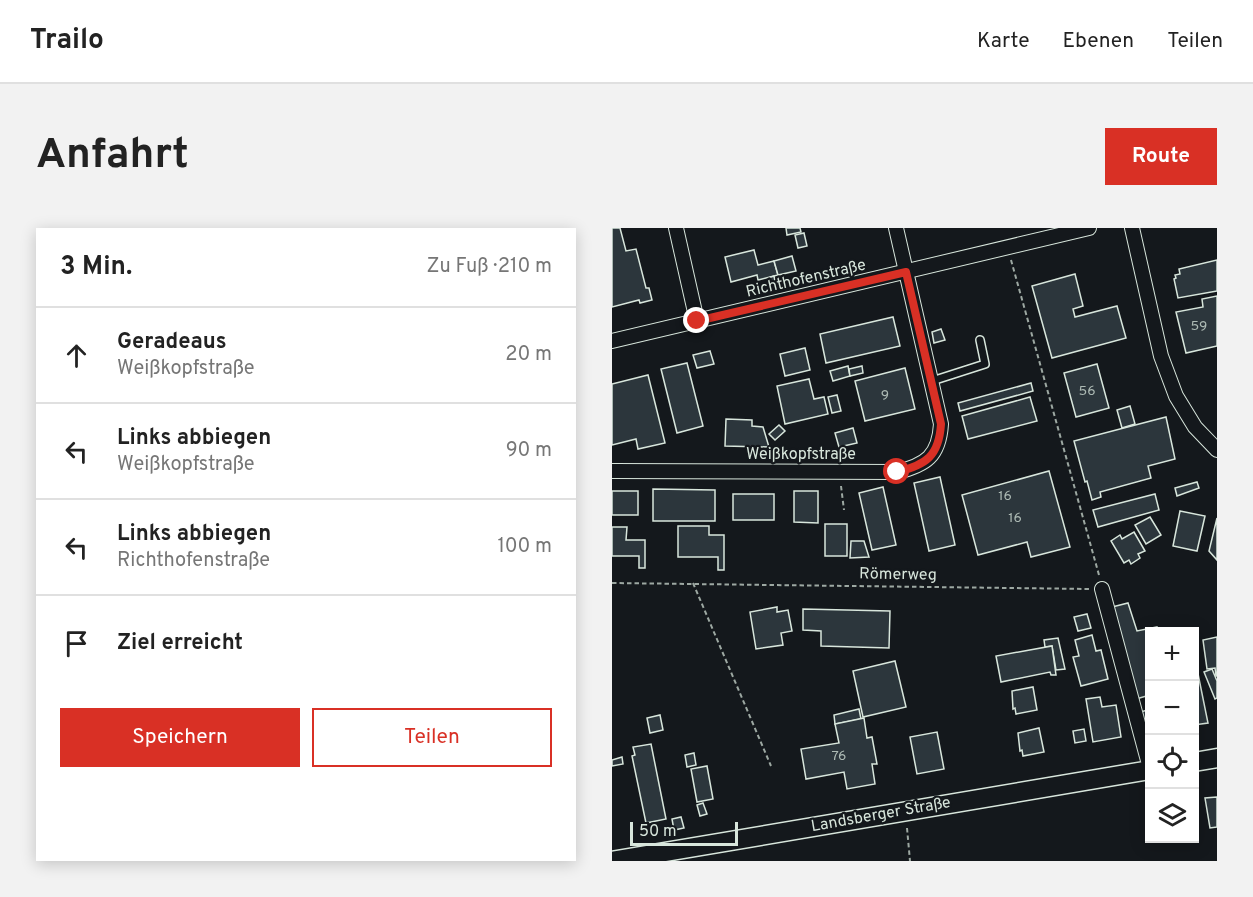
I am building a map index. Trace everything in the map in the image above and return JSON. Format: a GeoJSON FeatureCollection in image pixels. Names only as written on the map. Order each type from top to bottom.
{"type":"FeatureCollection","features":[{"type":"Feature","properties":{"kind":"street"},"geometry":{"type":"LineString","coordinates":[[676,228],[697,321]]}},
{"type":"Feature","properties":{"kind":"street","name":"Weißkopfstraße"},"geometry":{"type":"LineString","coordinates":[[612,471],[897,472],[918,467],[930,457],[940,441],[941,424],[896,228]]}},
{"type":"Feature","properties":{"kind":"street","name":"Richthofenstraße"},"geometry":{"type":"LineString","coordinates":[[612,341],[1089,228]]}},
{"type":"Feature","properties":{"kind":"street"},"geometry":{"type":"LineString","coordinates":[[1132,228],[1161,356],[1173,389],[1195,427],[1217,450]]}},
{"type":"Feature","properties":{"kind":"street"},"geometry":{"type":"LineString","coordinates":[[1102,589],[1145,754]]}},
{"type":"Feature","properties":{"kind":"street"},"geometry":{"type":"LineString","coordinates":[[1199,761],[1217,758]]}},
{"type":"Feature","properties":{"kind":"street","name":"Landsberger Straße"},"geometry":{"type":"LineString","coordinates":[[612,861],[1145,770]]}},
{"type":"Feature","properties":{"kind":"lane"},"geometry":{"type":"LineString","coordinates":[[932,381],[985,364],[980,340]]}},
{"type":"Feature","properties":{"kind":"path"},"geometry":{"type":"LineString","coordinates":[[1008,249],[1102,589]]}},
{"type":"Feature","properties":{"kind":"path"},"geometry":{"type":"LineString","coordinates":[[839,472],[844,510]]}},
{"type":"Feature","properties":{"kind":"path","name":"Römerweg"},"geometry":{"type":"LineString","coordinates":[[612,583],[1102,589]]}},
{"type":"Feature","properties":{"kind":"path"},"geometry":{"type":"LineString","coordinates":[[693,583],[771,766]]}},
{"type":"Feature","properties":{"kind":"path"},"geometry":{"type":"LineString","coordinates":[[903,811],[910,861]]}},
{"type":"Feature","properties":{"kind":"building"},"geometry":{"type":"Polygon","coordinates":[[[612,228],[620,228],[626,251],[636,249],[646,288],[649,288],[652,300],[640,303],[639,300],[612,307],[612,228]]]}},
{"type":"Feature","properties":{"kind":"building"},"geometry":{"type":"Polygon","coordinates":[[[786,228],[800,228],[801,232],[787,235],[786,228]]]}},
{"type":"Feature","properties":{"kind":"building"},"geometry":{"type":"Polygon","coordinates":[[[804,233],[807,246],[798,248],[795,235],[804,233]]]}},
{"type":"Feature","properties":{"kind":"building"},"geometry":{"type":"Polygon","coordinates":[[[754,250],[758,265],[774,261],[778,275],[758,280],[757,275],[731,282],[725,257],[754,250]]]}},
{"type":"Feature","properties":{"kind":"building"},"geometry":{"type":"Polygon","coordinates":[[[792,256],[796,271],[778,275],[774,261],[792,256]]]}},
{"type":"Feature","properties":{"kind":"building"},"geometry":{"type":"Polygon","coordinates":[[[1217,260],[1217,291],[1178,298],[1174,279],[1175,275],[1180,274],[1179,269],[1217,260]]]}},
{"type":"Feature","properties":{"kind":"building"},"geometry":{"type":"Polygon","coordinates":[[[1075,274],[1083,306],[1073,309],[1075,317],[1117,306],[1126,338],[1052,358],[1032,286],[1075,274]]]}},
{"type":"Feature","properties":{"kind":"building"},"geometry":{"type":"Polygon","coordinates":[[[774,276],[776,286],[770,287],[768,278],[774,276]]]}},
{"type":"Feature","properties":{"kind":"building"},"geometry":{"type":"Polygon","coordinates":[[[1217,296],[1217,346],[1186,353],[1176,312],[1203,307],[1202,299],[1217,296]]]}},
{"type":"Feature","properties":{"kind":"building"},"geometry":{"type":"Polygon","coordinates":[[[893,317],[900,346],[826,363],[820,334],[893,317]]]}},
{"type":"Feature","properties":{"kind":"building"},"geometry":{"type":"Polygon","coordinates":[[[941,329],[945,340],[934,343],[932,332],[941,329]]]}},
{"type":"Feature","properties":{"kind":"building"},"geometry":{"type":"Polygon","coordinates":[[[805,348],[810,370],[785,376],[780,354],[805,348]]]}},
{"type":"Feature","properties":{"kind":"building"},"geometry":{"type":"Polygon","coordinates":[[[710,351],[714,364],[697,368],[693,355],[710,351]]]}},
{"type":"Feature","properties":{"kind":"building"},"geometry":{"type":"Polygon","coordinates":[[[687,363],[703,426],[677,433],[661,369],[687,363]]]}},
{"type":"Feature","properties":{"kind":"building"},"geometry":{"type":"Polygon","coordinates":[[[1097,364],[1109,408],[1076,417],[1064,373],[1097,364]]]}},
{"type":"Feature","properties":{"kind":"building"},"geometry":{"type":"Polygon","coordinates":[[[848,366],[850,376],[833,381],[830,371],[848,366]]]}},
{"type":"Feature","properties":{"kind":"building"},"geometry":{"type":"Polygon","coordinates":[[[862,366],[863,373],[850,376],[849,369],[862,366]]]}},
{"type":"Feature","properties":{"kind":"building"},"geometry":{"type":"Polygon","coordinates":[[[905,368],[915,409],[865,421],[855,381],[905,368]]]}},
{"type":"Feature","properties":{"kind":"building"},"geometry":{"type":"Polygon","coordinates":[[[648,375],[665,443],[638,449],[636,439],[612,445],[612,384],[648,375]]]}},
{"type":"Feature","properties":{"kind":"building"},"geometry":{"type":"Polygon","coordinates":[[[809,379],[814,399],[824,397],[828,414],[785,424],[777,386],[809,379]]]}},
{"type":"Feature","properties":{"kind":"building"},"geometry":{"type":"Polygon","coordinates":[[[1031,383],[1033,391],[960,411],[958,403],[1031,383]]]}},
{"type":"Feature","properties":{"kind":"building"},"geometry":{"type":"Polygon","coordinates":[[[837,395],[841,411],[832,413],[828,397],[837,395]]]}},
{"type":"Feature","properties":{"kind":"building"},"geometry":{"type":"Polygon","coordinates":[[[1030,397],[1037,421],[968,439],[962,416],[1030,397]]]}},
{"type":"Feature","properties":{"kind":"building"},"geometry":{"type":"Polygon","coordinates":[[[1130,406],[1135,424],[1122,428],[1117,410],[1130,406]]]}},
{"type":"Feature","properties":{"kind":"building"},"geometry":{"type":"Polygon","coordinates":[[[1166,417],[1175,459],[1148,466],[1151,478],[1100,492],[1101,497],[1092,500],[1074,441],[1166,417]]]}},
{"type":"Feature","properties":{"kind":"building"},"geometry":{"type":"Polygon","coordinates":[[[726,419],[752,420],[752,426],[763,427],[769,447],[725,446],[726,419]]]}},
{"type":"Feature","properties":{"kind":"building"},"geometry":{"type":"Polygon","coordinates":[[[779,425],[785,431],[775,440],[769,434],[779,425]]]}},
{"type":"Feature","properties":{"kind":"building"},"geometry":{"type":"Polygon","coordinates":[[[853,428],[857,443],[839,447],[835,433],[853,428]]]}},
{"type":"Feature","properties":{"kind":"building"},"geometry":{"type":"Polygon","coordinates":[[[1049,471],[1070,547],[1031,557],[1027,542],[978,555],[962,495],[1049,471]]]}},
{"type":"Feature","properties":{"kind":"building"},"geometry":{"type":"Polygon","coordinates":[[[940,477],[955,545],[929,551],[914,483],[940,477]]]}},
{"type":"Feature","properties":{"kind":"building"},"geometry":{"type":"Polygon","coordinates":[[[1197,482],[1199,488],[1177,496],[1175,488],[1197,482]]]}},
{"type":"Feature","properties":{"kind":"building"},"geometry":{"type":"Polygon","coordinates":[[[883,487],[896,545],[872,550],[859,493],[883,487]]]}},
{"type":"Feature","properties":{"kind":"building"},"geometry":{"type":"Polygon","coordinates":[[[653,489],[715,490],[715,521],[653,521],[653,489]]]}},
{"type":"Feature","properties":{"kind":"building"},"geometry":{"type":"Polygon","coordinates":[[[612,491],[638,491],[638,515],[612,515],[612,491]]]}},
{"type":"Feature","properties":{"kind":"building"},"geometry":{"type":"Polygon","coordinates":[[[794,491],[818,491],[818,523],[794,522],[794,491]]]}},
{"type":"Feature","properties":{"kind":"building"},"geometry":{"type":"Polygon","coordinates":[[[733,494],[774,494],[774,520],[733,520],[733,494]]]}},
{"type":"Feature","properties":{"kind":"building"},"geometry":{"type":"Polygon","coordinates":[[[1155,494],[1159,510],[1098,527],[1093,510],[1155,494]]]}},
{"type":"Feature","properties":{"kind":"building"},"geometry":{"type":"Polygon","coordinates":[[[1180,511],[1205,516],[1197,551],[1173,546],[1180,511]]]}},
{"type":"Feature","properties":{"kind":"building"},"geometry":{"type":"Polygon","coordinates":[[[1150,517],[1161,535],[1146,544],[1135,525],[1150,517]]]}},
{"type":"Feature","properties":{"kind":"building"},"geometry":{"type":"Polygon","coordinates":[[[1217,518],[1217,560],[1209,551],[1217,518]]]}},
{"type":"Feature","properties":{"kind":"building"},"geometry":{"type":"Polygon","coordinates":[[[825,524],[847,524],[847,556],[825,556],[825,524]]]}},
{"type":"Feature","properties":{"kind":"building"},"geometry":{"type":"Polygon","coordinates":[[[678,526],[709,526],[709,535],[724,535],[724,570],[718,570],[718,557],[678,557],[678,526]]]}},
{"type":"Feature","properties":{"kind":"building"},"geometry":{"type":"Polygon","coordinates":[[[612,527],[627,527],[626,540],[645,540],[645,568],[639,568],[639,556],[612,556],[612,527]]]}},
{"type":"Feature","properties":{"kind":"building"},"geometry":{"type":"Polygon","coordinates":[[[1134,532],[1145,551],[1138,554],[1140,558],[1131,564],[1129,560],[1124,563],[1111,541],[1120,535],[1122,539],[1134,532]]]}},
{"type":"Feature","properties":{"kind":"building"},"geometry":{"type":"Polygon","coordinates":[[[851,541],[864,541],[869,557],[850,558],[851,541]]]}},
{"type":"Feature","properties":{"kind":"building"},"geometry":{"type":"Polygon","coordinates":[[[1128,603],[1137,631],[1145,629],[1145,696],[1136,699],[1112,607],[1128,603]]]}},
{"type":"Feature","properties":{"kind":"building"},"geometry":{"type":"Polygon","coordinates":[[[777,607],[777,612],[788,610],[792,631],[781,633],[783,645],[756,649],[750,612],[777,607]]]}},
{"type":"Feature","properties":{"kind":"building"},"geometry":{"type":"Polygon","coordinates":[[[803,609],[890,611],[889,648],[821,646],[821,631],[803,630],[803,609]]]}},
{"type":"Feature","properties":{"kind":"building"},"geometry":{"type":"Polygon","coordinates":[[[1087,614],[1091,628],[1078,631],[1074,617],[1087,614]]]}},
{"type":"Feature","properties":{"kind":"building"},"geometry":{"type":"Polygon","coordinates":[[[1092,635],[1096,651],[1101,650],[1108,679],[1081,686],[1073,657],[1079,656],[1075,640],[1092,635]]]}},
{"type":"Feature","properties":{"kind":"building"},"geometry":{"type":"Polygon","coordinates":[[[1217,637],[1216,676],[1215,668],[1207,669],[1203,640],[1217,637]]]}},
{"type":"Feature","properties":{"kind":"building"},"geometry":{"type":"Polygon","coordinates":[[[1058,638],[1065,669],[1056,670],[1052,646],[1045,647],[1044,640],[1058,638]]]}},
{"type":"Feature","properties":{"kind":"building"},"geometry":{"type":"Polygon","coordinates":[[[1052,646],[1056,675],[1051,675],[1050,672],[1001,682],[996,656],[1052,646]]]}},
{"type":"Feature","properties":{"kind":"building"},"geometry":{"type":"Polygon","coordinates":[[[895,661],[906,707],[863,717],[853,671],[895,661]]]}},
{"type":"Feature","properties":{"kind":"building"},"geometry":{"type":"Polygon","coordinates":[[[1212,669],[1217,681],[1217,698],[1215,699],[1204,672],[1212,669]]]}},
{"type":"Feature","properties":{"kind":"building"},"geometry":{"type":"Polygon","coordinates":[[[1199,679],[1208,723],[1199,724],[1199,679]]]}},
{"type":"Feature","properties":{"kind":"building"},"geometry":{"type":"Polygon","coordinates":[[[1033,687],[1037,710],[1016,714],[1015,708],[1013,709],[1012,691],[1033,687]]]}},
{"type":"Feature","properties":{"kind":"building"},"geometry":{"type":"Polygon","coordinates":[[[1100,697],[1102,707],[1116,705],[1121,737],[1093,742],[1086,699],[1100,697]]]}},
{"type":"Feature","properties":{"kind":"building"},"geometry":{"type":"Polygon","coordinates":[[[859,709],[861,719],[835,724],[834,715],[859,709]]]}},
{"type":"Feature","properties":{"kind":"building"},"geometry":{"type":"Polygon","coordinates":[[[1145,711],[1145,725],[1141,712],[1145,711]]]}},
{"type":"Feature","properties":{"kind":"building"},"geometry":{"type":"Polygon","coordinates":[[[660,715],[663,730],[650,733],[647,718],[660,715]]]}},
{"type":"Feature","properties":{"kind":"building"},"geometry":{"type":"Polygon","coordinates":[[[864,718],[867,738],[872,737],[877,764],[872,764],[875,784],[847,789],[844,772],[806,779],[801,749],[839,743],[835,724],[864,718]]]}},
{"type":"Feature","properties":{"kind":"building"},"geometry":{"type":"Polygon","coordinates":[[[1039,728],[1044,752],[1023,756],[1022,750],[1020,751],[1018,733],[1039,728]]]}},
{"type":"Feature","properties":{"kind":"building"},"geometry":{"type":"Polygon","coordinates":[[[1084,729],[1086,741],[1075,743],[1073,731],[1084,729]]]}},
{"type":"Feature","properties":{"kind":"building"},"geometry":{"type":"Polygon","coordinates":[[[937,732],[944,769],[917,774],[910,737],[937,732]]]}},
{"type":"Feature","properties":{"kind":"building"},"geometry":{"type":"Polygon","coordinates":[[[651,744],[666,819],[646,823],[632,756],[635,755],[633,747],[651,744]]]}},
{"type":"Feature","properties":{"kind":"building"},"geometry":{"type":"Polygon","coordinates":[[[694,753],[696,765],[687,767],[685,755],[694,753]]]}},
{"type":"Feature","properties":{"kind":"building"},"geometry":{"type":"Polygon","coordinates":[[[622,757],[623,764],[612,766],[612,760],[622,757]]]}},
{"type":"Feature","properties":{"kind":"building"},"geometry":{"type":"Polygon","coordinates":[[[707,766],[713,799],[697,802],[691,769],[707,766]]]}},
{"type":"Feature","properties":{"kind":"building"},"geometry":{"type":"Polygon","coordinates":[[[1217,797],[1217,827],[1210,828],[1205,798],[1217,797]]]}},
{"type":"Feature","properties":{"kind":"building"},"geometry":{"type":"Polygon","coordinates":[[[703,803],[707,814],[700,816],[697,805],[703,803]]]}},
{"type":"Feature","properties":{"kind":"building"},"geometry":{"type":"Polygon","coordinates":[[[681,817],[684,828],[674,830],[672,819],[681,817]]]}},
{"type":"Feature","properties":{"kind":"route"},"geometry":{"type":"LineString","coordinates":[[697,321],[906,272],[941,424],[940,441],[930,457],[918,467],[897,472]]}}]}
